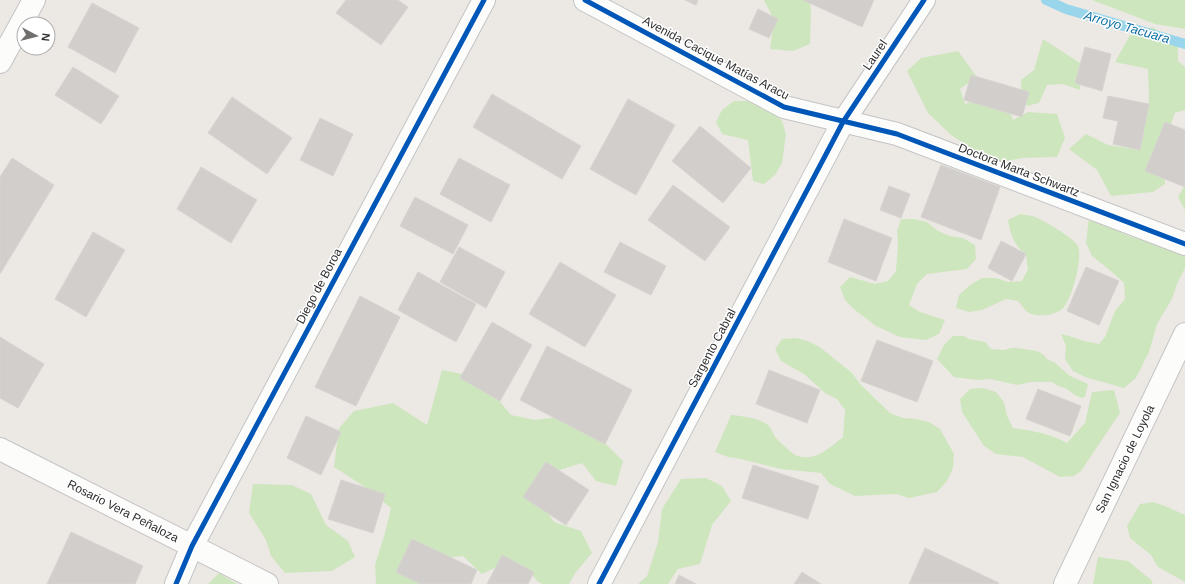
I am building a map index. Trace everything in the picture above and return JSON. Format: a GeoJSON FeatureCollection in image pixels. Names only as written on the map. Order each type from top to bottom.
{"type":"FeatureCollection","features":[{"type":"Feature","properties":{"kind":"street"},"geometry":{"type":"LineString","coordinates":[[0,62],[34,0]]}},
{"type":"Feature","properties":{"kind":"street","name":"Diego de Boroa"},"geometry":{"type":"LineString","coordinates":[[176,584],[192,546],[484,0]]}},
{"type":"Feature","properties":{"kind":"street","name":"Avenida Cacique Matías Aracu"},"geometry":{"type":"LineString","coordinates":[[586,0],[784,107],[843,122]]}},
{"type":"Feature","properties":{"kind":"street","name":"Laurel"},"geometry":{"type":"LineString","coordinates":[[843,122],[924,0]]}},
{"type":"Feature","properties":{"kind":"street","name":"Doctora Marta Schwartz"},"geometry":{"type":"LineString","coordinates":[[843,122],[897,134],[1185,244]]}},
{"type":"Feature","properties":{"kind":"street","name":"Sargento Cabral"},"geometry":{"type":"LineString","coordinates":[[599,584],[843,122]]}},
{"type":"Feature","properties":{"kind":"street","name":"San Ignacio de Loyola"},"geometry":{"type":"LineString","coordinates":[[1066,584],[1185,334]]}},
{"type":"Feature","properties":{"kind":"street","name":"Rosario Vera Peñaloza"},"geometry":{"type":"LineString","coordinates":[[0,449],[267,584]]}},
{"type":"Feature","properties":{"kind":"green space"},"geometry":{"type":"Polygon","coordinates":[[[764,0],[809,0],[811,8],[810,44],[793,51],[770,49],[774,20],[764,0]]]}},
{"type":"Feature","properties":{"kind":"green space"},"geometry":{"type":"Polygon","coordinates":[[[1092,0],[1185,0],[1185,29],[1155,24],[1092,0]]]}},
{"type":"Feature","properties":{"kind":"green space"},"geometry":{"type":"Polygon","coordinates":[[[1152,27],[1178,42],[1178,61],[1185,67],[1185,110],[1175,113],[1163,145],[1165,184],[1153,192],[1111,196],[1097,170],[1069,149],[1086,134],[1108,145],[1140,150],[1149,104],[1148,69],[1115,62],[1130,35],[1152,27]]]}},
{"type":"Feature","properties":{"kind":"green space"},"geometry":{"type":"Polygon","coordinates":[[[1043,39],[1080,63],[1080,90],[1063,84],[1047,85],[1039,103],[1027,106],[1022,99],[1021,80],[1034,70],[1043,39]]]}},
{"type":"Feature","properties":{"kind":"green space"},"geometry":{"type":"Polygon","coordinates":[[[958,51],[977,77],[960,89],[965,104],[986,97],[1009,106],[1013,120],[1028,112],[1057,114],[1065,138],[1057,157],[1022,158],[1001,162],[987,159],[951,135],[928,113],[907,71],[921,58],[958,51]]]}},
{"type":"Feature","properties":{"kind":"green space"},"geometry":{"type":"Polygon","coordinates":[[[734,101],[747,101],[772,111],[782,121],[786,134],[782,163],[775,175],[764,184],[753,181],[748,140],[722,134],[716,122],[722,110],[734,101]]]}},
{"type":"Feature","properties":{"kind":"green space"},"geometry":{"type":"Polygon","coordinates":[[[1185,185],[1185,210],[1178,197],[1185,185]]]}},
{"type":"Feature","properties":{"kind":"green space"},"geometry":{"type":"Polygon","coordinates":[[[1020,214],[1032,216],[1043,221],[1064,234],[1078,246],[1079,259],[1076,278],[1070,296],[1063,308],[1055,313],[1034,315],[1026,311],[1018,301],[1006,299],[982,310],[969,312],[956,308],[959,295],[970,285],[982,278],[996,278],[1008,282],[1022,281],[1028,269],[1026,255],[1014,240],[1010,231],[1008,220],[1020,214]]]}},
{"type":"Feature","properties":{"kind":"green space"},"geometry":{"type":"Polygon","coordinates":[[[1089,217],[1126,235],[1185,253],[1185,268],[1172,299],[1157,324],[1149,352],[1136,378],[1124,388],[1085,377],[1073,371],[1065,359],[1066,346],[1061,334],[1099,344],[1105,337],[1115,311],[1125,299],[1124,283],[1092,256],[1086,243],[1089,217]]]}},
{"type":"Feature","properties":{"kind":"green space"},"geometry":{"type":"Polygon","coordinates":[[[901,219],[914,219],[927,222],[938,231],[950,236],[963,238],[975,245],[976,259],[967,269],[927,274],[917,284],[909,305],[920,312],[945,320],[939,334],[926,340],[900,337],[876,326],[855,310],[845,300],[840,287],[850,277],[875,284],[888,281],[896,271],[898,244],[897,231],[901,219]]]}},
{"type":"Feature","properties":{"kind":"green space"},"geometry":{"type":"Polygon","coordinates":[[[953,336],[964,336],[969,339],[985,342],[991,349],[1004,350],[1017,348],[1037,351],[1044,355],[1048,360],[1054,362],[1070,376],[1088,384],[1085,397],[1081,398],[1052,382],[1031,382],[1017,385],[990,379],[977,380],[954,377],[937,359],[944,345],[953,336]]]}},
{"type":"Feature","properties":{"kind":"green space"},"geometry":{"type":"Polygon","coordinates":[[[796,338],[808,341],[821,348],[852,373],[860,384],[890,413],[903,418],[929,422],[940,429],[954,454],[953,468],[947,481],[937,492],[909,498],[896,494],[855,496],[830,484],[821,473],[781,469],[728,457],[715,452],[731,415],[751,418],[765,423],[770,427],[776,437],[787,449],[798,456],[811,457],[817,455],[828,449],[843,437],[845,410],[837,399],[825,393],[804,374],[781,361],[775,349],[782,339],[796,338]]]}},
{"type":"Feature","properties":{"kind":"green space"},"geometry":{"type":"Polygon","coordinates":[[[442,370],[473,376],[491,391],[511,415],[535,420],[558,417],[604,442],[623,461],[616,486],[596,481],[582,463],[547,474],[540,501],[554,522],[581,531],[592,553],[576,572],[569,584],[542,584],[537,581],[528,569],[511,560],[482,574],[463,556],[430,560],[424,584],[376,584],[375,565],[391,508],[365,487],[334,467],[339,428],[354,411],[393,403],[427,425],[442,370]]]}},
{"type":"Feature","properties":{"kind":"green space"},"geometry":{"type":"Polygon","coordinates":[[[983,388],[996,392],[1004,402],[1007,416],[1013,428],[1034,431],[1067,443],[1085,423],[1092,392],[1114,390],[1120,413],[1081,471],[1074,476],[1060,477],[1023,457],[996,454],[984,446],[962,412],[960,399],[970,389],[983,388]]]}},
{"type":"Feature","properties":{"kind":"green space"},"geometry":{"type":"Polygon","coordinates":[[[706,478],[722,486],[731,501],[712,525],[700,564],[678,569],[668,584],[638,584],[647,576],[658,542],[662,509],[681,479],[706,478]]]}},
{"type":"Feature","properties":{"kind":"green space"},"geometry":{"type":"Polygon","coordinates":[[[253,484],[292,485],[311,494],[326,525],[348,541],[355,557],[332,571],[285,573],[271,556],[266,540],[249,513],[253,484]]]}},
{"type":"Feature","properties":{"kind":"green space"},"geometry":{"type":"Polygon","coordinates":[[[1153,502],[1185,515],[1185,582],[1158,567],[1151,555],[1130,538],[1127,526],[1140,504],[1153,502]]]}},
{"type":"Feature","properties":{"kind":"green space"},"geometry":{"type":"Polygon","coordinates":[[[1098,557],[1128,561],[1151,580],[1153,584],[1093,584],[1098,557]]]}},
{"type":"Feature","properties":{"kind":"green space"},"geometry":{"type":"Polygon","coordinates":[[[219,573],[237,584],[208,584],[219,573]]]}},
{"type":"Feature","properties":{"kind":"building"},"geometry":{"type":"Polygon","coordinates":[[[346,0],[398,0],[408,7],[381,45],[336,13],[346,0]]]}},
{"type":"Feature","properties":{"kind":"building"},"geometry":{"type":"Polygon","coordinates":[[[685,0],[698,0],[696,5],[685,0]]]}},
{"type":"Feature","properties":{"kind":"building"},"geometry":{"type":"Polygon","coordinates":[[[803,0],[874,0],[862,27],[803,0]]]}},
{"type":"Feature","properties":{"kind":"building"},"geometry":{"type":"Polygon","coordinates":[[[92,3],[139,28],[115,73],[68,47],[92,3]]]}},
{"type":"Feature","properties":{"kind":"building"},"geometry":{"type":"Polygon","coordinates":[[[758,9],[778,19],[769,38],[749,29],[758,9]]]}},
{"type":"Feature","properties":{"kind":"building"},"geometry":{"type":"Polygon","coordinates":[[[1085,47],[1111,54],[1102,91],[1075,83],[1085,47]]]}},
{"type":"Feature","properties":{"kind":"building"},"geometry":{"type":"Polygon","coordinates":[[[73,67],[119,96],[101,124],[55,95],[73,67]]]}},
{"type":"Feature","properties":{"kind":"building"},"geometry":{"type":"Polygon","coordinates":[[[971,75],[1029,92],[1022,117],[964,100],[971,75]]]}},
{"type":"Feature","properties":{"kind":"building"},"geometry":{"type":"Polygon","coordinates":[[[492,94],[581,146],[562,179],[473,127],[492,94]]]}},
{"type":"Feature","properties":{"kind":"building"},"geometry":{"type":"Polygon","coordinates":[[[1108,96],[1149,104],[1140,150],[1113,144],[1118,121],[1103,118],[1108,96]]]}},
{"type":"Feature","properties":{"kind":"building"},"geometry":{"type":"Polygon","coordinates":[[[232,97],[292,138],[267,174],[208,133],[232,97]]]}},
{"type":"Feature","properties":{"kind":"building"},"geometry":{"type":"Polygon","coordinates":[[[628,99],[675,125],[636,195],[590,169],[628,99]]]}},
{"type":"Feature","properties":{"kind":"building"},"geometry":{"type":"Polygon","coordinates":[[[320,118],[353,134],[333,176],[300,160],[320,118]]]}},
{"type":"Feature","properties":{"kind":"building"},"geometry":{"type":"Polygon","coordinates":[[[1165,122],[1185,130],[1185,187],[1145,171],[1165,122]]]}},
{"type":"Feature","properties":{"kind":"building"},"geometry":{"type":"Polygon","coordinates":[[[700,126],[751,168],[723,203],[672,161],[700,126]]]}},
{"type":"Feature","properties":{"kind":"building"},"geometry":{"type":"Polygon","coordinates":[[[12,158],[54,185],[0,274],[0,177],[12,158]]]}},
{"type":"Feature","properties":{"kind":"building"},"geometry":{"type":"Polygon","coordinates":[[[459,158],[510,185],[491,222],[440,194],[459,158]]]}},
{"type":"Feature","properties":{"kind":"building"},"geometry":{"type":"Polygon","coordinates":[[[941,165],[1000,187],[981,240],[921,217],[941,165]]]}},
{"type":"Feature","properties":{"kind":"building"},"geometry":{"type":"Polygon","coordinates":[[[201,167],[257,200],[231,243],[177,209],[201,167]]]}},
{"type":"Feature","properties":{"kind":"building"},"geometry":{"type":"Polygon","coordinates":[[[673,185],[730,227],[705,261],[648,220],[673,185]]]}},
{"type":"Feature","properties":{"kind":"building"},"geometry":{"type":"Polygon","coordinates":[[[889,186],[910,194],[901,218],[880,210],[889,186]]]}},
{"type":"Feature","properties":{"kind":"building"},"geometry":{"type":"Polygon","coordinates":[[[415,197],[468,225],[453,254],[400,226],[415,197]]]}},
{"type":"Feature","properties":{"kind":"building"},"geometry":{"type":"Polygon","coordinates":[[[844,219],[892,238],[876,281],[828,262],[844,219]]]}},
{"type":"Feature","properties":{"kind":"building"},"geometry":{"type":"Polygon","coordinates":[[[93,232],[125,250],[86,317],[55,299],[93,232]]]}},
{"type":"Feature","properties":{"kind":"building"},"geometry":{"type":"Polygon","coordinates":[[[1001,241],[1026,254],[1012,281],[988,268],[1001,241]]]}},
{"type":"Feature","properties":{"kind":"building"},"geometry":{"type":"Polygon","coordinates":[[[620,242],[666,266],[651,295],[604,272],[620,242]]]}},
{"type":"Feature","properties":{"kind":"building"},"geometry":{"type":"Polygon","coordinates":[[[459,247],[505,272],[486,308],[440,282],[459,247]]]}},
{"type":"Feature","properties":{"kind":"building"},"geometry":{"type":"Polygon","coordinates":[[[560,262],[616,295],[585,347],[529,314],[560,262]]]}},
{"type":"Feature","properties":{"kind":"building"},"geometry":{"type":"Polygon","coordinates":[[[1086,267],[1119,281],[1099,325],[1067,311],[1086,267]]]}},
{"type":"Feature","properties":{"kind":"building"},"geometry":{"type":"Polygon","coordinates":[[[418,272],[476,304],[456,342],[398,310],[418,272]]]}},
{"type":"Feature","properties":{"kind":"building"},"geometry":{"type":"Polygon","coordinates":[[[360,296],[400,317],[356,406],[315,387],[360,296]]]}},
{"type":"Feature","properties":{"kind":"building"},"geometry":{"type":"Polygon","coordinates":[[[492,322],[532,345],[500,401],[460,378],[492,322]]]}},
{"type":"Feature","properties":{"kind":"building"},"geometry":{"type":"Polygon","coordinates":[[[0,337],[44,364],[18,408],[0,398],[0,337]]]}},
{"type":"Feature","properties":{"kind":"building"},"geometry":{"type":"Polygon","coordinates":[[[877,340],[933,361],[917,402],[861,381],[877,340]]]}},
{"type":"Feature","properties":{"kind":"building"},"geometry":{"type":"Polygon","coordinates":[[[547,346],[632,390],[605,444],[520,400],[547,346]]]}},
{"type":"Feature","properties":{"kind":"building"},"geometry":{"type":"Polygon","coordinates":[[[769,370],[820,390],[807,423],[756,404],[769,370]]]}},
{"type":"Feature","properties":{"kind":"building"},"geometry":{"type":"Polygon","coordinates":[[[1038,389],[1081,406],[1070,436],[1026,419],[1038,389]]]}},
{"type":"Feature","properties":{"kind":"building"},"geometry":{"type":"Polygon","coordinates":[[[306,416],[341,432],[321,475],[287,458],[306,416]]]}},
{"type":"Feature","properties":{"kind":"building"},"geometry":{"type":"Polygon","coordinates":[[[546,462],[589,490],[566,525],[523,497],[546,462]]]}},
{"type":"Feature","properties":{"kind":"building"},"geometry":{"type":"Polygon","coordinates":[[[753,465],[819,486],[808,519],[742,498],[753,465]]]}},
{"type":"Feature","properties":{"kind":"building"},"geometry":{"type":"Polygon","coordinates":[[[341,480],[385,494],[373,533],[328,519],[341,480]]]}},
{"type":"Feature","properties":{"kind":"building"},"geometry":{"type":"Polygon","coordinates":[[[71,532],[143,566],[135,584],[47,584],[71,532]]]}},
{"type":"Feature","properties":{"kind":"building"},"geometry":{"type":"Polygon","coordinates":[[[412,539],[477,570],[471,584],[420,584],[396,572],[412,539]]]}},
{"type":"Feature","properties":{"kind":"building"},"geometry":{"type":"Polygon","coordinates":[[[925,548],[999,583],[909,584],[925,548]]]}},
{"type":"Feature","properties":{"kind":"building"},"geometry":{"type":"Polygon","coordinates":[[[502,555],[534,572],[528,584],[487,584],[502,555]]]}},
{"type":"Feature","properties":{"kind":"building"},"geometry":{"type":"Polygon","coordinates":[[[802,572],[821,584],[794,584],[802,572]]]}},
{"type":"Feature","properties":{"kind":"building"},"geometry":{"type":"Polygon","coordinates":[[[679,575],[696,584],[675,584],[679,575]]]}},
{"type":"Feature","properties":{"kind":"waterway","name":"Arroyo Tacuara"},"geometry":{"type":"LineString","coordinates":[[1046,0],[1066,9],[1185,44]]}},
{"type":"Feature","properties":{"kind":"cycle path"},"geometry":{"type":"LineString","coordinates":[[176,584],[192,546],[484,0]]}},
{"type":"Feature","properties":{"kind":"cycle path"},"geometry":{"type":"LineString","coordinates":[[585,0],[784,107],[897,134],[1185,244]]}},
{"type":"Feature","properties":{"kind":"cycle path"},"geometry":{"type":"LineString","coordinates":[[599,584],[843,122],[924,0]]}}]}
